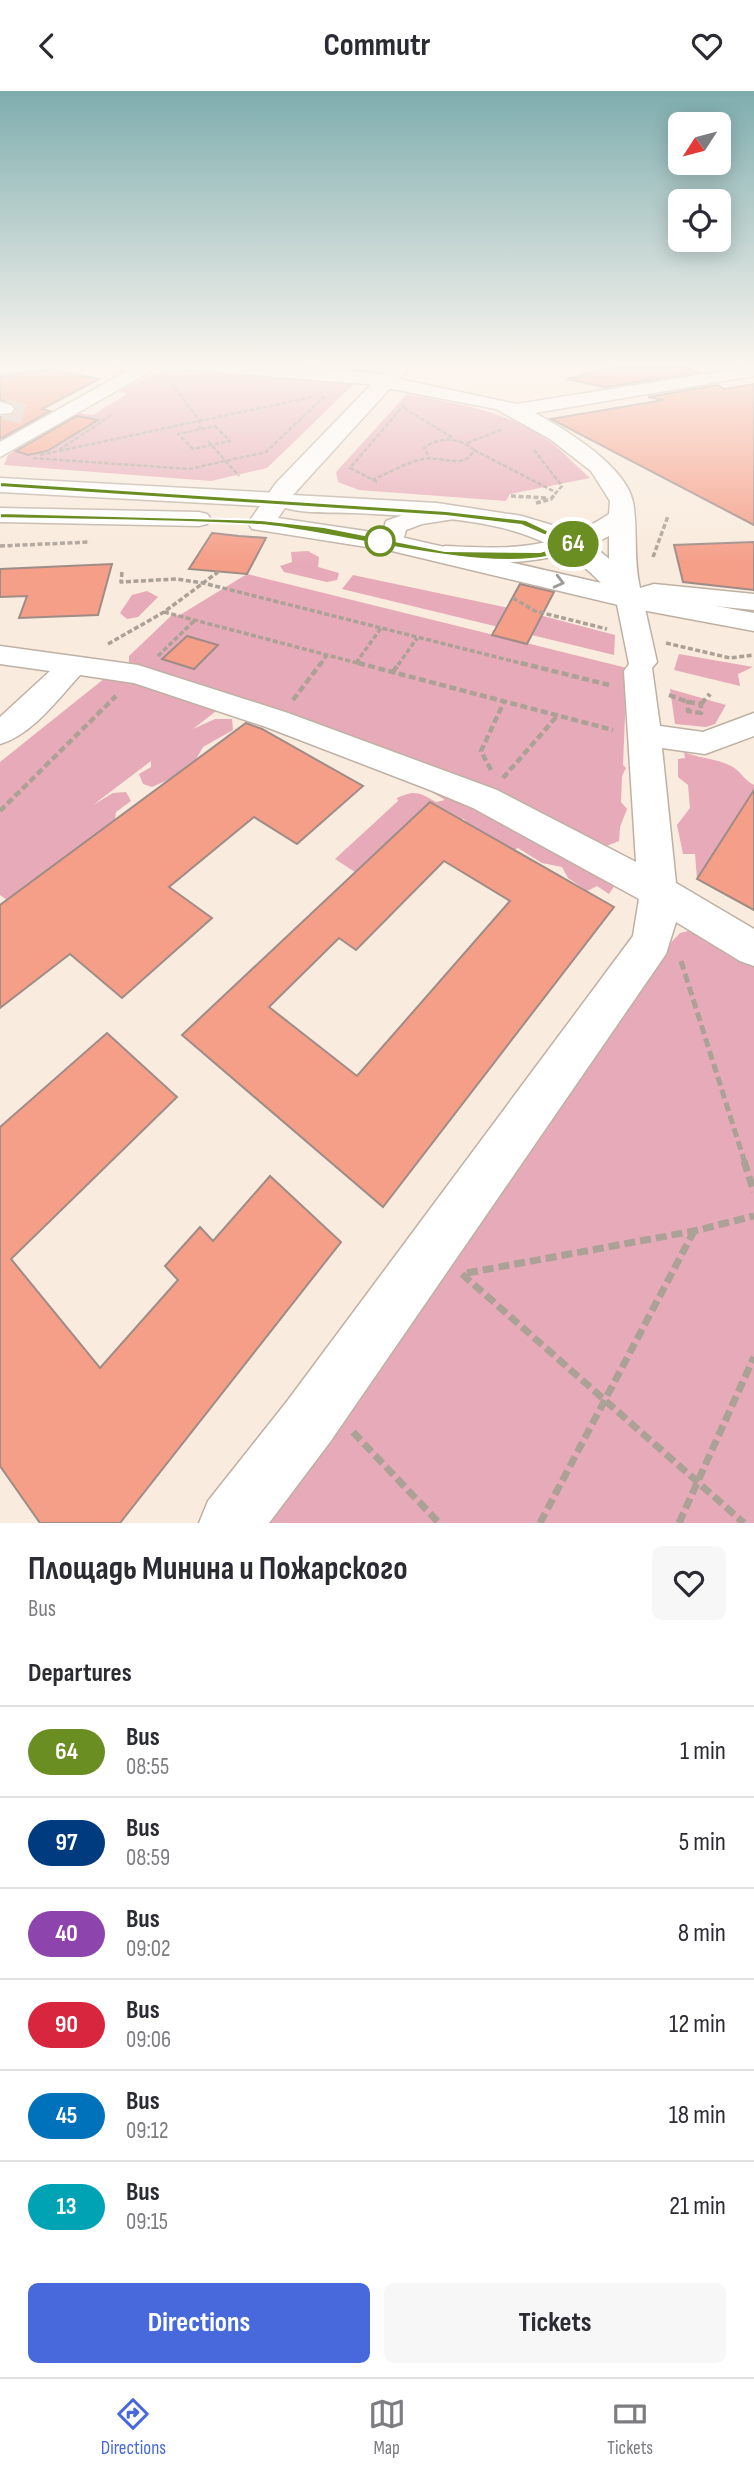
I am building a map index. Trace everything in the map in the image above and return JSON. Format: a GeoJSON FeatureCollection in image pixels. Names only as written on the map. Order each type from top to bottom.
{"type":"FeatureCollection","features":[{"type":"Feature","properties":{"kind":"main road"},"geometry":{"type":"LineString","coordinates":[[340,430],[285,488],[261,523],[392,543],[631,599],[754,622]]}},
{"type":"Feature","properties":{"kind":"main road"},"geometry":{"type":"LineString","coordinates":[[278,501],[446,513],[527,513],[596,561],[631,599]]}},
{"type":"Feature","properties":{"kind":"street"},"geometry":{"type":"LineString","coordinates":[[0,451],[37,430]]}},
{"type":"Feature","properties":{"kind":"street"},"geometry":{"type":"LineString","coordinates":[[230,1523],[447,1261],[652,942],[659,910],[647,735],[631,599],[622,565],[623,513],[619,491],[607,474],[567,442],[532,430]]}},
{"type":"Feature","properties":{"kind":"street"},"geometry":{"type":"LineString","coordinates":[[0,485],[278,501]]}},
{"type":"Feature","properties":{"kind":"street"},"geometry":{"type":"LineString","coordinates":[[392,543],[395,526],[417,517],[446,513]]}},
{"type":"Feature","properties":{"kind":"street"},"geometry":{"type":"LineString","coordinates":[[445,554],[503,550],[520,545],[530,536],[527,513]]}},
{"type":"Feature","properties":{"kind":"street"},"geometry":{"type":"LineString","coordinates":[[0,515],[261,523]]}},
{"type":"Feature","properties":{"kind":"street"},"geometry":{"type":"LineString","coordinates":[[445,554],[541,555],[594,536],[621,517]]}},
{"type":"Feature","properties":{"kind":"street"},"geometry":{"type":"LineString","coordinates":[[631,599],[654,592],[754,603]]}},
{"type":"Feature","properties":{"kind":"street"},"geometry":{"type":"LineString","coordinates":[[0,655],[138,674],[492,791],[754,949]]}},
{"type":"Feature","properties":{"kind":"street"},"geometry":{"type":"LineString","coordinates":[[0,733],[35,705],[73,665]]}},
{"type":"Feature","properties":{"kind":"street"},"geometry":{"type":"LineString","coordinates":[[647,735],[705,743],[754,724]]}},
{"type":"Feature","properties":{"kind":"path"},"geometry":{"type":"LineString","coordinates":[[58,450],[89,430]]}},
{"type":"Feature","properties":{"kind":"path"},"geometry":{"type":"LineString","coordinates":[[153,430],[29,457],[189,469],[266,452],[289,430]]}},
{"type":"Feature","properties":{"kind":"path"},"geometry":{"type":"LineString","coordinates":[[196,430],[178,434],[193,449],[230,441],[219,430]]}},
{"type":"Feature","properties":{"kind":"path"},"geometry":{"type":"LineString","coordinates":[[379,483],[350,468],[384,430]]}},
{"type":"Feature","properties":{"kind":"path"},"geometry":{"type":"LineString","coordinates":[[439,430],[555,492]]}},
{"type":"Feature","properties":{"kind":"path"},"geometry":{"type":"LineString","coordinates":[[467,443],[493,430]]}},
{"type":"Feature","properties":{"kind":"path"},"geometry":{"type":"LineString","coordinates":[[511,430],[512,435]]}},
{"type":"Feature","properties":{"kind":"path"},"geometry":{"type":"LineString","coordinates":[[429,457],[424,448],[428,443],[456,440]]}},
{"type":"Feature","properties":{"kind":"path"},"geometry":{"type":"LineString","coordinates":[[208,441],[227,461]]}},
{"type":"Feature","properties":{"kind":"path"},"geometry":{"type":"LineString","coordinates":[[527,513],[551,499],[562,486],[529,445]]}},
{"type":"Feature","properties":{"kind":"path"},"geometry":{"type":"LineString","coordinates":[[362,482],[429,457],[460,461],[474,454],[474,450]]}},
{"type":"Feature","properties":{"kind":"path"},"geometry":{"type":"LineString","coordinates":[[510,496],[551,499]]}},
{"type":"Feature","properties":{"kind":"path"},"geometry":{"type":"LineString","coordinates":[[652,560],[668,516]]}},
{"type":"Feature","properties":{"kind":"path"},"geometry":{"type":"LineString","coordinates":[[0,546],[93,542]]}},
{"type":"Feature","properties":{"kind":"path"},"geometry":{"type":"LineString","coordinates":[[122,572],[121,582],[176,579]]}},
{"type":"Feature","properties":{"kind":"path"},"geometry":{"type":"LineString","coordinates":[[73,665],[164,612],[218,572]]}},
{"type":"Feature","properties":{"kind":"path"},"geometry":{"type":"LineString","coordinates":[[165,577],[203,583],[417,638],[640,665],[754,655]]}},
{"type":"Feature","properties":{"kind":"path"},"geometry":{"type":"LineString","coordinates":[[509,595],[640,665],[663,692],[701,704]]}},
{"type":"Feature","properties":{"kind":"path"},"geometry":{"type":"LineString","coordinates":[[164,612],[624,733],[647,735]]}},
{"type":"Feature","properties":{"kind":"path"},"geometry":{"type":"LineString","coordinates":[[0,811],[195,620]]}},
{"type":"Feature","properties":{"kind":"path"},"geometry":{"type":"LineString","coordinates":[[356,663],[381,628]]}},
{"type":"Feature","properties":{"kind":"path"},"geometry":{"type":"LineString","coordinates":[[393,672],[417,638]]}},
{"type":"Feature","properties":{"kind":"path"},"geometry":{"type":"LineString","coordinates":[[277,720],[327,655]]}},
{"type":"Feature","properties":{"kind":"path"},"geometry":{"type":"LineString","coordinates":[[688,702],[688,711],[701,713],[701,704],[710,694]]}},
{"type":"Feature","properties":{"kind":"path"},"geometry":{"type":"LineString","coordinates":[[492,791],[481,751],[504,702]]}},
{"type":"Feature","properties":{"kind":"path"},"geometry":{"type":"LineString","coordinates":[[492,791],[558,715]]}},
{"type":"Feature","properties":{"kind":"path"},"geometry":{"type":"LineString","coordinates":[[681,961],[754,1192]]}},
{"type":"Feature","properties":{"kind":"path"},"geometry":{"type":"LineString","coordinates":[[447,1261],[694,1231],[754,1216]]}},
{"type":"Feature","properties":{"kind":"path"},"geometry":{"type":"LineString","coordinates":[[540,1523],[603,1399],[694,1231]]}},
{"type":"Feature","properties":{"kind":"path"},"geometry":{"type":"LineString","coordinates":[[447,1261],[744,1523]]}},
{"type":"Feature","properties":{"kind":"path"},"geometry":{"type":"LineString","coordinates":[[679,1523],[754,1357]]}},
{"type":"Feature","properties":{"kind":"path"},"geometry":{"type":"LineString","coordinates":[[348,1427],[439,1523]]}},
{"type":"Feature","properties":{"kind":"shaded area"},"geometry":{"type":"Polygon","coordinates":[[[51,430],[307,430],[267,468],[211,481],[4,465],[8,455],[51,430]]]}},
{"type":"Feature","properties":{"kind":"shaded area"},"geometry":{"type":"Polygon","coordinates":[[[374,430],[532,430],[551,442],[590,478],[510,494],[506,501],[359,490],[338,482],[336,472],[374,430]]]}},
{"type":"Feature","properties":{"kind":"shaded area"},"geometry":{"type":"Polygon","coordinates":[[[308,551],[319,557],[318,567],[339,573],[337,580],[327,582],[284,572],[280,566],[292,562],[291,552],[308,551]]]}},
{"type":"Feature","properties":{"kind":"shaded area"},"geometry":{"type":"Polygon","coordinates":[[[247,574],[627,668],[623,765],[626,768],[622,776],[621,802],[627,809],[620,827],[619,841],[604,847],[410,761],[290,713],[137,667],[129,662],[129,656],[171,616],[180,615],[247,574]]]}},
{"type":"Feature","properties":{"kind":"shaded area"},"geometry":{"type":"Polygon","coordinates":[[[353,575],[528,612],[615,635],[614,655],[342,589],[353,575]]]}},
{"type":"Feature","properties":{"kind":"shaded area"},"geometry":{"type":"Polygon","coordinates":[[[147,591],[158,597],[138,617],[127,619],[120,613],[132,595],[147,591]]]}},
{"type":"Feature","properties":{"kind":"shaded area"},"geometry":{"type":"Polygon","coordinates":[[[679,654],[753,667],[738,674],[740,686],[674,670],[679,654]]]}},
{"type":"Feature","properties":{"kind":"shaded area"},"geometry":{"type":"Polygon","coordinates":[[[117,676],[220,708],[193,729],[215,719],[232,719],[233,730],[203,747],[190,770],[152,787],[143,784],[139,774],[151,767],[151,761],[93,805],[113,793],[126,792],[131,801],[116,812],[114,827],[82,851],[71,853],[7,900],[0,895],[0,762],[105,678],[117,676]]]}},
{"type":"Feature","properties":{"kind":"shaded area"},"geometry":{"type":"Polygon","coordinates":[[[670,689],[726,705],[715,724],[706,727],[675,724],[670,689]]]}},
{"type":"Feature","properties":{"kind":"shaded area"},"geometry":{"type":"Polygon","coordinates":[[[684,752],[727,764],[754,785],[754,790],[697,879],[695,854],[683,854],[677,825],[690,808],[688,785],[678,777],[678,759],[685,758],[684,752]]]}},
{"type":"Feature","properties":{"kind":"shaded area"},"geometry":{"type":"Polygon","coordinates":[[[422,786],[441,789],[615,885],[609,894],[597,886],[587,891],[568,878],[562,867],[542,863],[518,848],[501,856],[474,837],[464,819],[448,820],[355,872],[335,859],[398,801],[397,798],[416,793],[436,802],[445,800],[422,786]]]}},
{"type":"Feature","properties":{"kind":"shaded area"},"geometry":{"type":"Polygon","coordinates":[[[699,932],[754,962],[754,1523],[264,1523],[665,949],[680,933],[699,932]]]}},
{"type":"Feature","properties":{"kind":"building"},"geometry":{"type":"Polygon","coordinates":[[[0,430],[16,430],[0,439],[0,430]]]}},
{"type":"Feature","properties":{"kind":"building"},"geometry":{"type":"Polygon","coordinates":[[[53,430],[82,430],[47,451],[28,455],[16,451],[53,430]]]}},
{"type":"Feature","properties":{"kind":"building"},"geometry":{"type":"Polygon","coordinates":[[[572,430],[754,430],[754,525],[572,430]]]}},
{"type":"Feature","properties":{"kind":"building"},"geometry":{"type":"Polygon","coordinates":[[[212,533],[266,538],[247,574],[189,569],[212,533]]]}},
{"type":"Feature","properties":{"kind":"building"},"geometry":{"type":"Polygon","coordinates":[[[754,542],[754,590],[683,582],[674,545],[754,542]]]}},
{"type":"Feature","properties":{"kind":"building"},"geometry":{"type":"Polygon","coordinates":[[[112,564],[98,615],[19,618],[27,596],[0,597],[0,569],[112,564]]]}},
{"type":"Feature","properties":{"kind":"building"},"geometry":{"type":"Polygon","coordinates":[[[520,584],[554,592],[527,644],[492,635],[520,584]]]}},
{"type":"Feature","properties":{"kind":"building"},"geometry":{"type":"Polygon","coordinates":[[[187,636],[218,645],[194,669],[162,659],[187,636]]]}},
{"type":"Feature","properties":{"kind":"building"},"geometry":{"type":"Polygon","coordinates":[[[246,723],[262,729],[363,786],[297,844],[254,817],[169,887],[212,918],[122,998],[70,954],[0,1008],[0,905],[246,723]]]}},
{"type":"Feature","properties":{"kind":"building"},"geometry":{"type":"Polygon","coordinates":[[[754,790],[754,910],[697,879],[754,790]]]}},
{"type":"Feature","properties":{"kind":"building"},"geometry":{"type":"Polygon","coordinates":[[[430,802],[614,907],[383,1207],[182,1035],[430,802]],[[444,861],[356,950],[339,938],[269,1007],[357,1076],[510,901],[444,861]]]}},
{"type":"Feature","properties":{"kind":"building"},"geometry":{"type":"Polygon","coordinates":[[[107,1033],[177,1097],[11,1259],[100,1368],[178,1280],[165,1266],[200,1227],[213,1241],[270,1176],[341,1242],[120,1523],[40,1523],[0,1466],[0,1127],[107,1033]]]}},
{"type":"Feature","properties":{"kind":"bus line","name":"64"},"geometry":{"type":"LineString","coordinates":[[0,485],[53,486],[446,513],[523,522],[573,545],[541,555],[514,557],[445,554],[324,530],[261,523],[175,518],[0,515]]}}]}
